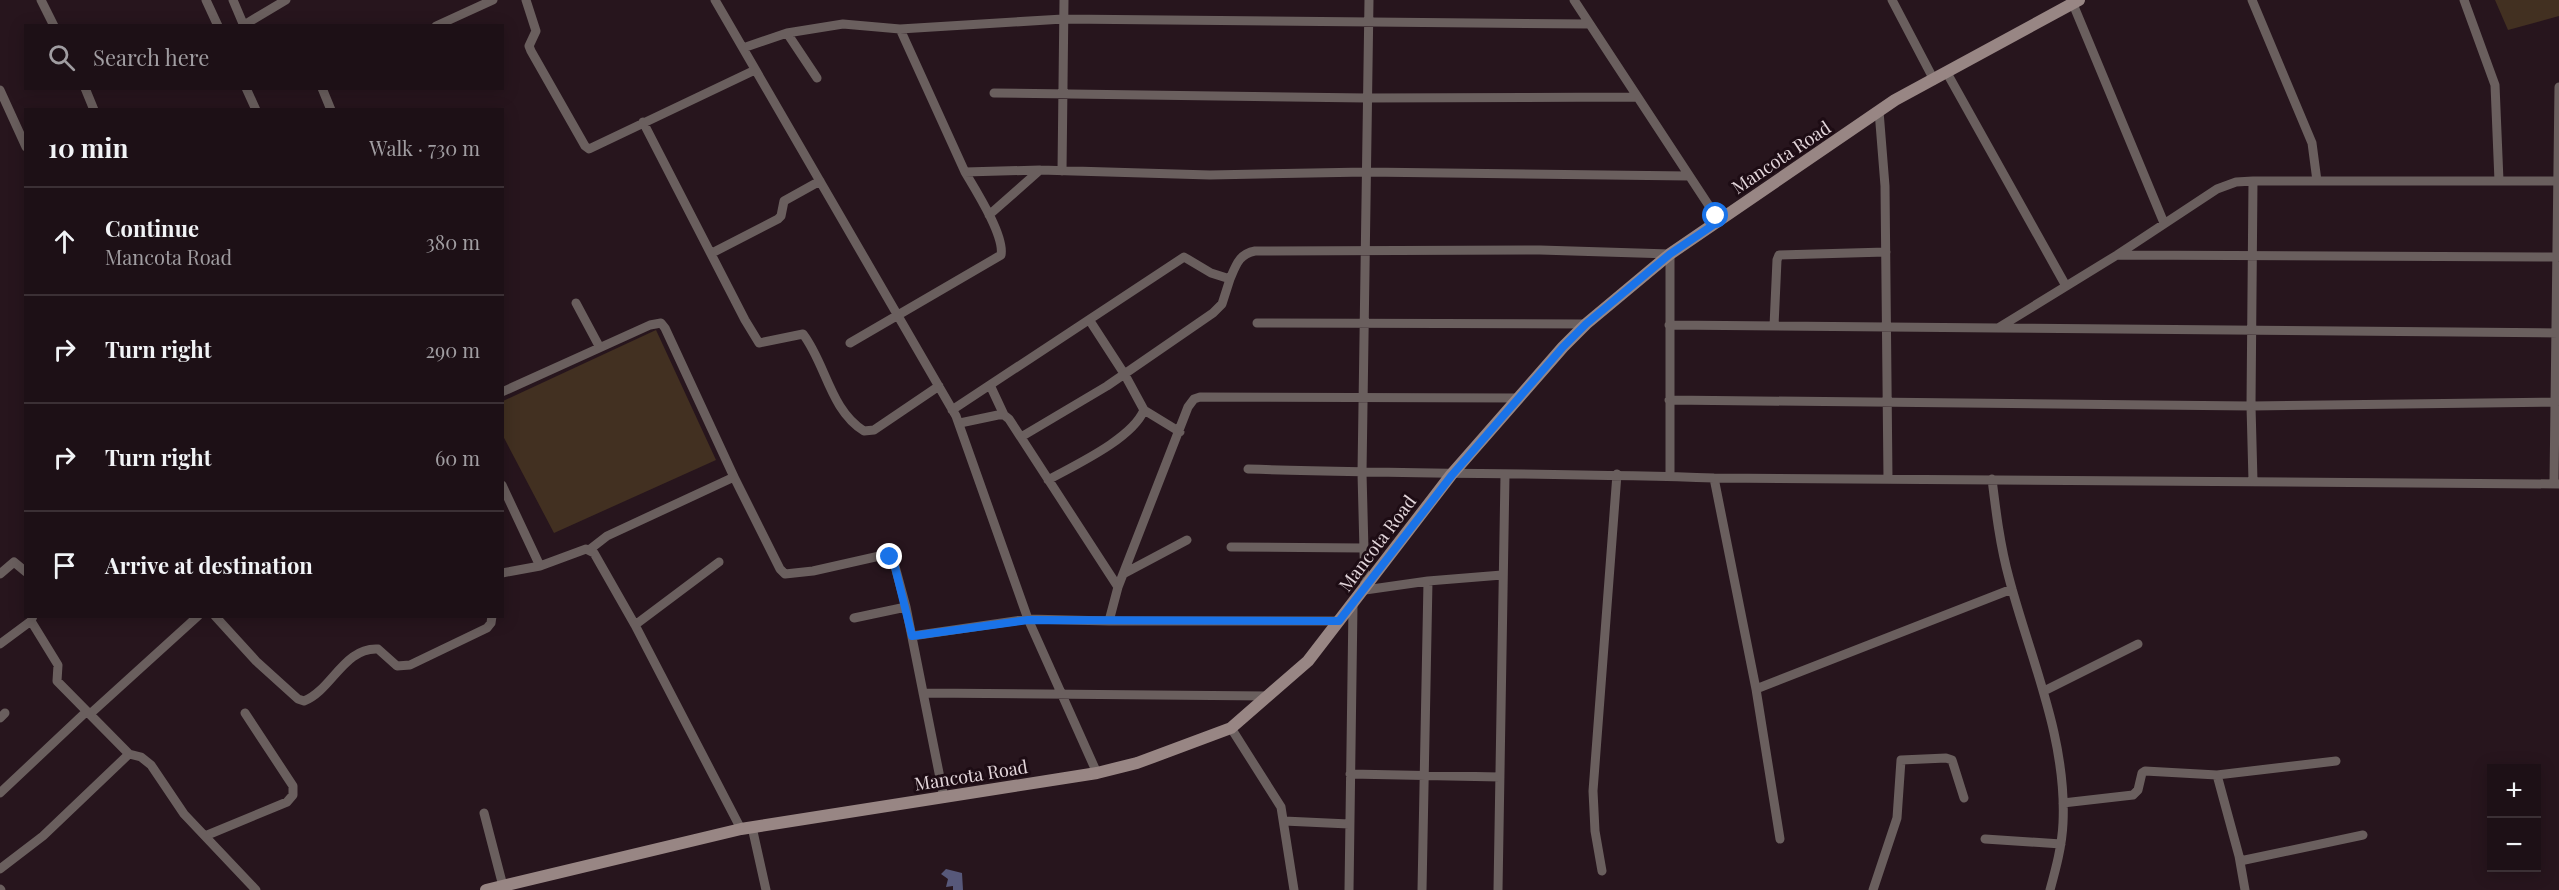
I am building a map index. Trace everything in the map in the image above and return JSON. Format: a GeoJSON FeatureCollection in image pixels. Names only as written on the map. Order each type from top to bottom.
{"type":"FeatureCollection","features":[{"type":"Feature","properties":{"kind":"main road","name":"Mancota Road"},"geometry":{"type":"LineString","coordinates":[[486,890],[747,828],[1097,773],[1137,763],[1231,728],[1308,661],[1452,475],[1586,324],[1670,254],[1879,111],[2076,2]]}},
{"type":"Feature","properties":{"kind":"street"},"geometry":{"type":"LineString","coordinates":[[41,0],[53,24]]}},
{"type":"Feature","properties":{"kind":"street"},"geometry":{"type":"LineString","coordinates":[[206,0],[217,24]]}},
{"type":"Feature","properties":{"kind":"street"},"geometry":{"type":"LineString","coordinates":[[233,0],[244,24]]}},
{"type":"Feature","properties":{"kind":"street"},"geometry":{"type":"LineString","coordinates":[[246,24],[286,0]]}},
{"type":"Feature","properties":{"kind":"street"},"geometry":{"type":"LineString","coordinates":[[440,24],[493,0]]}},
{"type":"Feature","properties":{"kind":"street"},"geometry":{"type":"LineString","coordinates":[[526,0],[536,31],[529,46],[531,51],[585,146],[589,149],[755,70]]}},
{"type":"Feature","properties":{"kind":"street"},"geometry":{"type":"LineString","coordinates":[[715,0],[960,423],[1028,620],[1097,773]]}},
{"type":"Feature","properties":{"kind":"street"},"geometry":{"type":"LineString","coordinates":[[1062,171],[1064,0]]}},
{"type":"Feature","properties":{"kind":"street"},"geometry":{"type":"LineString","coordinates":[[1369,0],[1363,322],[1362,473],[1365,590],[1428,580],[1502,575]]}},
{"type":"Feature","properties":{"kind":"street"},"geometry":{"type":"LineString","coordinates":[[1574,0],[1719,221]]}},
{"type":"Feature","properties":{"kind":"street"},"geometry":{"type":"LineString","coordinates":[[2252,0],[2312,143],[2317,181]]}},
{"type":"Feature","properties":{"kind":"street"},"geometry":{"type":"LineString","coordinates":[[2464,0],[2495,85],[2499,181]]}},
{"type":"Feature","properties":{"kind":"street"},"geometry":{"type":"LineString","coordinates":[[1894,1],[1934,80]]}},
{"type":"Feature","properties":{"kind":"street"},"geometry":{"type":"LineString","coordinates":[[2076,2],[2163,224]]}},
{"type":"Feature","properties":{"kind":"street"},"geometry":{"type":"LineString","coordinates":[[743,48],[787,33],[843,24],[900,30],[1063,19],[1589,24]]}},
{"type":"Feature","properties":{"kind":"street"},"geometry":{"type":"LineString","coordinates":[[850,343],[1001,255],[1002,248],[989,215],[965,172],[900,30]]}},
{"type":"Feature","properties":{"kind":"street"},"geometry":{"type":"LineString","coordinates":[[787,33],[817,78]]}},
{"type":"Feature","properties":{"kind":"street"},"geometry":{"type":"LineString","coordinates":[[1947,73],[2066,286]]}},
{"type":"Feature","properties":{"kind":"street"},"geometry":{"type":"LineString","coordinates":[[1248,469],[1452,475],[1617,474],[1714,478],[2557,484],[2559,87]]}},
{"type":"Feature","properties":{"kind":"street"},"geometry":{"type":"LineString","coordinates":[[0,90],[2,101],[24,143]]}},
{"type":"Feature","properties":{"kind":"street"},"geometry":{"type":"LineString","coordinates":[[86,90],[93,108]]}},
{"type":"Feature","properties":{"kind":"street"},"geometry":{"type":"LineString","coordinates":[[247,90],[255,108]]}},
{"type":"Feature","properties":{"kind":"street"},"geometry":{"type":"LineString","coordinates":[[323,90],[330,108]]}},
{"type":"Feature","properties":{"kind":"street"},"geometry":{"type":"LineString","coordinates":[[994,93],[1366,98],[1637,97]]}},
{"type":"Feature","properties":{"kind":"street"},"geometry":{"type":"LineString","coordinates":[[1879,111],[1885,186],[1888,479]]}},
{"type":"Feature","properties":{"kind":"street"},"geometry":{"type":"LineString","coordinates":[[643,122],[755,339],[764,343],[803,334],[837,400],[860,429],[868,432],[939,386]]}},
{"type":"Feature","properties":{"kind":"street"},"geometry":{"type":"LineString","coordinates":[[965,172],[1040,170],[1210,175],[1366,172],[1689,176]]}},
{"type":"Feature","properties":{"kind":"street"},"geometry":{"type":"LineString","coordinates":[[989,215],[1040,170]]}},
{"type":"Feature","properties":{"kind":"street"},"geometry":{"type":"LineString","coordinates":[[712,253],[778,219],[781,216],[784,201],[820,181]]}},
{"type":"Feature","properties":{"kind":"street"},"geometry":{"type":"LineString","coordinates":[[2253,181],[2251,406],[2253,481]]}},
{"type":"Feature","properties":{"kind":"street"},"geometry":{"type":"LineString","coordinates":[[1998,328],[2117,255],[2226,184],[2253,181],[2559,181]]}},
{"type":"Feature","properties":{"kind":"street"},"geometry":{"type":"LineString","coordinates":[[1021,437],[1125,375],[1213,313],[1222,303],[1239,260],[1250,252],[1528,250],[1670,254],[1670,476]]}},
{"type":"Feature","properties":{"kind":"street"},"geometry":{"type":"LineString","coordinates":[[1774,326],[1779,255],[1886,252]]}},
{"type":"Feature","properties":{"kind":"street"},"geometry":{"type":"LineString","coordinates":[[2117,255],[2557,257]]}},
{"type":"Feature","properties":{"kind":"street"},"geometry":{"type":"LineString","coordinates":[[952,410],[1184,257],[1211,273],[1230,279]]}},
{"type":"Feature","properties":{"kind":"street"},"geometry":{"type":"LineString","coordinates":[[576,303],[599,346]]}},
{"type":"Feature","properties":{"kind":"street"},"geometry":{"type":"LineString","coordinates":[[1090,321],[1125,375],[1144,410],[1180,432]]}},
{"type":"Feature","properties":{"kind":"street"},"geometry":{"type":"LineString","coordinates":[[504,391],[599,346],[650,325],[661,323],[780,569],[785,574],[803,573],[888,555],[894,563],[906,607],[944,798]]}},
{"type":"Feature","properties":{"kind":"street"},"geometry":{"type":"LineString","coordinates":[[1257,323],[1586,324]]}},
{"type":"Feature","properties":{"kind":"street"},"geometry":{"type":"LineString","coordinates":[[1669,325],[2558,333]]}},
{"type":"Feature","properties":{"kind":"street"},"geometry":{"type":"LineString","coordinates":[[990,385],[1004,415],[1021,437],[1118,587]]}},
{"type":"Feature","properties":{"kind":"street"},"geometry":{"type":"LineString","coordinates":[[1109,621],[1118,587],[1188,407],[1194,399],[1200,397],[1519,398]]}},
{"type":"Feature","properties":{"kind":"street"},"geometry":{"type":"LineString","coordinates":[[1669,400],[2251,406],[2556,402]]}},
{"type":"Feature","properties":{"kind":"street"},"geometry":{"type":"LineString","coordinates":[[1048,480],[1114,441],[1130,429],[1144,410]]}},
{"type":"Feature","properties":{"kind":"street"},"geometry":{"type":"LineString","coordinates":[[960,423],[1004,415]]}},
{"type":"Feature","properties":{"kind":"street"},"geometry":{"type":"LineString","coordinates":[[1602,871],[1595,831],[1593,791],[1617,474]]}},
{"type":"Feature","properties":{"kind":"street"},"geometry":{"type":"LineString","coordinates":[[1498,890],[1505,475]]}},
{"type":"Feature","properties":{"kind":"street"},"geometry":{"type":"LineString","coordinates":[[504,573],[540,566],[572,553],[589,550],[607,536],[734,477]]}},
{"type":"Feature","properties":{"kind":"street"},"geometry":{"type":"LineString","coordinates":[[1714,478],[1756,689],[1780,839]]}},
{"type":"Feature","properties":{"kind":"street"},"geometry":{"type":"LineString","coordinates":[[1992,479],[2002,549],[2044,691],[2058,759],[2063,803],[2061,844],[2050,890]]}},
{"type":"Feature","properties":{"kind":"street"},"geometry":{"type":"LineString","coordinates":[[504,489],[540,566]]}},
{"type":"Feature","properties":{"kind":"street"},"geometry":{"type":"LineString","coordinates":[[1123,574],[1186,540]]}},
{"type":"Feature","properties":{"kind":"street"},"geometry":{"type":"LineString","coordinates":[[1231,547],[1363,548]]}},
{"type":"Feature","properties":{"kind":"street"},"geometry":{"type":"LineString","coordinates":[[589,550],[598,558],[747,828],[766,890]]}},
{"type":"Feature","properties":{"kind":"street"},"geometry":{"type":"LineString","coordinates":[[0,574],[14,562],[24,570]]}},
{"type":"Feature","properties":{"kind":"street"},"geometry":{"type":"LineString","coordinates":[[635,625],[719,562]]}},
{"type":"Feature","properties":{"kind":"street"},"geometry":{"type":"LineString","coordinates":[[1422,890],[1428,580]]}},
{"type":"Feature","properties":{"kind":"street"},"geometry":{"type":"LineString","coordinates":[[1756,689],[2012,589]]}},
{"type":"Feature","properties":{"kind":"street"},"geometry":{"type":"LineString","coordinates":[[1349,890],[1353,605]]}},
{"type":"Feature","properties":{"kind":"street"},"geometry":{"type":"LineString","coordinates":[[854,618],[906,607]]}},
{"type":"Feature","properties":{"kind":"street"},"geometry":{"type":"LineString","coordinates":[[0,793],[18,774],[196,618]]}},
{"type":"Feature","properties":{"kind":"street"},"geometry":{"type":"LineString","coordinates":[[217,618],[256,661],[298,699],[304,701],[317,694],[346,662],[363,652],[378,648],[397,666],[410,665],[487,628],[492,618]]}},
{"type":"Feature","properties":{"kind":"street"},"geometry":{"type":"LineString","coordinates":[[0,644],[32,619],[58,665],[57,681],[129,754],[141,757],[151,765],[184,814],[256,890]]}},
{"type":"Feature","properties":{"kind":"street"},"geometry":{"type":"LineString","coordinates":[[912,636],[1028,620],[1339,621]]}},
{"type":"Feature","properties":{"kind":"street"},"geometry":{"type":"LineString","coordinates":[[2044,691],[2138,644]]}},
{"type":"Feature","properties":{"kind":"street"},"geometry":{"type":"LineString","coordinates":[[923,693],[1268,696]]}},
{"type":"Feature","properties":{"kind":"street"},"geometry":{"type":"LineString","coordinates":[[205,836],[286,802],[294,795],[293,786],[244,713]]}},
{"type":"Feature","properties":{"kind":"street"},"geometry":{"type":"LineString","coordinates":[[1231,728],[1275,794],[1284,821],[1294,890]]}},
{"type":"Feature","properties":{"kind":"street"},"geometry":{"type":"LineString","coordinates":[[0,869],[43,836],[129,754]]}},
{"type":"Feature","properties":{"kind":"street"},"geometry":{"type":"LineString","coordinates":[[1874,890],[1897,818],[1901,760],[1946,758],[1952,760],[1964,798]]}},
{"type":"Feature","properties":{"kind":"street"},"geometry":{"type":"LineString","coordinates":[[2063,803],[2133,795],[2138,790],[2142,773],[2145,771],[2217,775],[2336,761]]}},
{"type":"Feature","properties":{"kind":"street"},"geometry":{"type":"LineString","coordinates":[[1350,774],[1500,777]]}},
{"type":"Feature","properties":{"kind":"street"},"geometry":{"type":"LineString","coordinates":[[2217,775],[2240,861],[2245,890]]}},
{"type":"Feature","properties":{"kind":"street"},"geometry":{"type":"LineString","coordinates":[[484,813],[503,886]]}},
{"type":"Feature","properties":{"kind":"street"},"geometry":{"type":"LineString","coordinates":[[1284,821],[1349,824]]}},
{"type":"Feature","properties":{"kind":"street"},"geometry":{"type":"LineString","coordinates":[[2240,861],[2363,835]]}},
{"type":"Feature","properties":{"kind":"street"},"geometry":{"type":"LineString","coordinates":[[1985,839],[2061,844]]}},
{"type":"Feature","properties":{"kind":"shaded area"},"geometry":{"type":"Polygon","coordinates":[[[2495,0],[2559,0],[2559,16],[2508,30],[2495,0]]]}},
{"type":"Feature","properties":{"kind":"shaded area"},"geometry":{"type":"Polygon","coordinates":[[[656,330],[716,460],[554,533],[504,438],[504,401],[656,330]]]}},
{"type":"Feature","properties":{"kind":"water"},"geometry":{"type":"Polygon","coordinates":[[[946,869],[962,873],[963,890],[953,890],[953,886],[946,887],[948,879],[941,874],[946,869]]]}},
{"type":"Feature","properties":{"kind":"route"},"geometry":{"type":"LineString","coordinates":[[890,557],[894,563],[912,636],[1028,620],[1339,621],[1452,475],[1563,347],[1586,324],[1670,254],[1719,221],[1716,216]]}}]}
